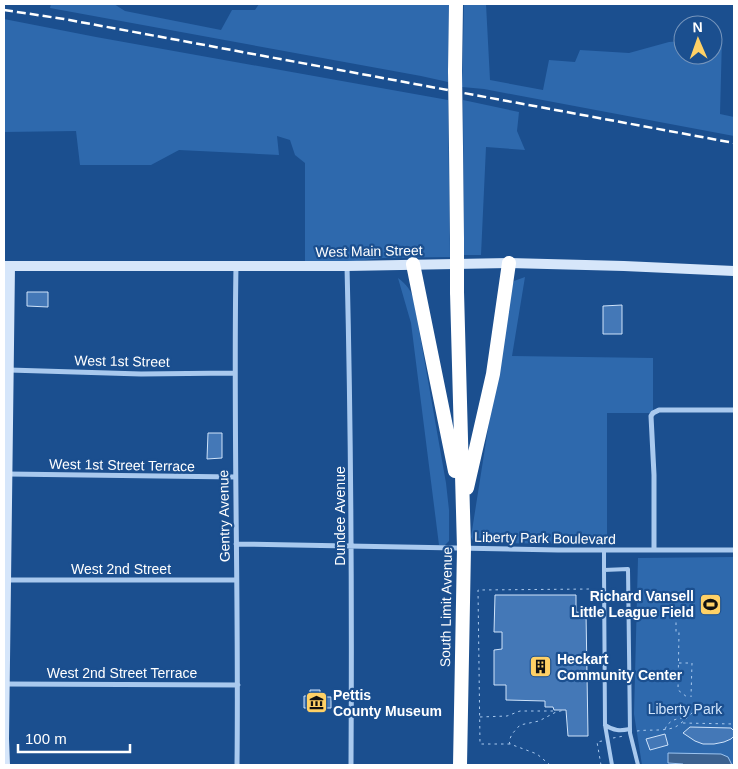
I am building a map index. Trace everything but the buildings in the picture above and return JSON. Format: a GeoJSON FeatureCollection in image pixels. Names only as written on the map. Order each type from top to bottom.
{"type":"FeatureCollection","features":[{"type":"Feature","properties":{"kind":"highway"},"geometry":{"type":"LineString","coordinates":[[456,4],[457,292],[462,508]]}},
{"type":"Feature","properties":{"kind":"highway"},"geometry":{"type":"LineString","coordinates":[[462,508],[492,374],[509,263]]}},
{"type":"Feature","properties":{"kind":"highway"},"geometry":{"type":"LineString","coordinates":[[413,264],[462,508]]}},
{"type":"Feature","properties":{"kind":"highway","name":"South Limit Avenue"},"geometry":{"type":"LineString","coordinates":[[460,765],[464,548],[462,508]]}},
{"type":"Feature","properties":{"kind":"main road","name":"West Main Street"},"geometry":{"type":"LineString","coordinates":[[7,266],[347,266],[509,263],[734,271]]}},
{"type":"Feature","properties":{"kind":"main road"},"geometry":{"type":"LineString","coordinates":[[5,765],[6,488],[8,474],[6,393],[9,370],[7,266]]}},
{"type":"Feature","properties":{"kind":"street","name":"Gentry Avenue"},"geometry":{"type":"LineString","coordinates":[[236,266],[234,373],[238,685],[237,765]]}},
{"type":"Feature","properties":{"kind":"street","name":"Dundee Avenue"},"geometry":{"type":"LineString","coordinates":[[347,266],[350,376],[351,765]]}},
{"type":"Feature","properties":{"kind":"street","name":"West 1st Street"},"geometry":{"type":"LineString","coordinates":[[9,370],[142,374],[234,373]]}},
{"type":"Feature","properties":{"kind":"street"},"geometry":{"type":"LineString","coordinates":[[654,550],[654,475],[651,418],[653,413],[656,411],[734,410]]}},
{"type":"Feature","properties":{"kind":"street","name":"West 1st Street Terrace"},"geometry":{"type":"LineString","coordinates":[[8,474],[235,477]]}},
{"type":"Feature","properties":{"kind":"street","name":"Liberty Park Boulevard"},"geometry":{"type":"LineString","coordinates":[[236,544],[604,550],[734,550]]}},
{"type":"Feature","properties":{"kind":"street","name":"West 2nd Street"},"geometry":{"type":"LineString","coordinates":[[6,580],[236,580]]}},
{"type":"Feature","properties":{"kind":"street","name":"West 2nd Street Terrace"},"geometry":{"type":"LineString","coordinates":[[5,684],[238,685]]}},
{"type":"Feature","properties":{"kind":"lane"},"geometry":{"type":"LineString","coordinates":[[604,550],[605,725],[612,765]]}},
{"type":"Feature","properties":{"kind":"lane"},"geometry":{"type":"LineString","coordinates":[[604,570],[628,569],[630,732],[638,765]]}},
{"type":"Feature","properties":{"kind":"lane"},"geometry":{"type":"LineString","coordinates":[[605,725],[611,730],[630,732]]}},
{"type":"Feature","properties":{"kind":"path"},"geometry":{"type":"LineString","coordinates":[[550,765],[537,754],[510,744],[480,744],[478,590],[592,589]]}},
{"type":"Feature","properties":{"kind":"path"},"geometry":{"type":"LineString","coordinates":[[676,616],[679,662],[678,690],[687,697]]}},
{"type":"Feature","properties":{"kind":"path"},"geometry":{"type":"LineString","coordinates":[[679,662],[692,662],[691,697]]}},
{"type":"Feature","properties":{"kind":"path"},"geometry":{"type":"LineString","coordinates":[[510,744],[509,741],[512,734],[520,725],[538,721],[564,710]]}},
{"type":"Feature","properties":{"kind":"path"},"geometry":{"type":"LineString","coordinates":[[480,717],[507,716],[520,711],[560,711]]}},
{"type":"Feature","properties":{"kind":"path"},"geometry":{"type":"LineString","coordinates":[[601,765],[597,742],[630,732],[654,729],[665,730],[678,725],[693,712]]}},
{"type":"Feature","properties":{"kind":"path"},"geometry":{"type":"LineString","coordinates":[[665,730],[672,721],[679,718],[687,718]]}},
{"type":"Feature","properties":{"kind":"path"},"geometry":{"type":"LineString","coordinates":[[681,723],[734,724]]}},
{"type":"Feature","properties":{"kind":"green space"},"geometry":{"type":"Polygon","coordinates":[[[51,4],[114,4],[125,11],[221,30],[232,10],[255,10],[259,4],[449,4],[448,82],[50,8],[51,4]]]}},
{"type":"Feature","properties":{"kind":"green space"},"geometry":{"type":"Polygon","coordinates":[[[464,4],[486,4],[490,80],[543,90],[549,60],[575,62],[580,50],[629,53],[673,42],[673,65],[721,65],[720,114],[734,117],[734,136],[484,89],[462,87],[464,4]]]}},
{"type":"Feature","properties":{"kind":"green space"},"geometry":{"type":"Polygon","coordinates":[[[4,19],[448,100],[450,257],[305,261],[305,163],[295,155],[290,140],[277,136],[279,155],[179,150],[151,165],[80,165],[76,131],[4,132],[4,19]]]}},
{"type":"Feature","properties":{"kind":"green space"},"geometry":{"type":"Polygon","coordinates":[[[463,100],[519,112],[517,131],[525,150],[486,147],[481,255],[464,255],[463,100]]]}},
{"type":"Feature","properties":{"kind":"green space"},"geometry":{"type":"Polygon","coordinates":[[[525,277],[512,356],[653,358],[653,413],[607,413],[607,544],[478,543],[473,541],[471,537],[510,289],[514,281],[525,277]]]}},
{"type":"Feature","properties":{"kind":"green space"},"geometry":{"type":"Polygon","coordinates":[[[398,278],[408,288],[414,301],[446,483],[449,510],[449,541],[445,545],[439,545],[411,323],[398,278]]]}},
{"type":"Feature","properties":{"kind":"green space","name":"Liberty Park"},"geometry":{"type":"Polygon","coordinates":[[[734,557],[734,765],[642,765],[634,714],[638,558],[734,557]]]}},
{"type":"Feature","properties":{"kind":"shaded area"},"geometry":{"type":"Polygon","coordinates":[[[668,753],[721,754],[728,757],[732,765],[683,765],[668,763],[668,753]]]}},
{"type":"Feature","properties":{"kind":"railway"},"geometry":{"type":"LineString","coordinates":[[4,10],[64,19],[734,143]]}},
{"type":"Feature","properties":{"kind":"place","name":"Richard Vansell Little League Field"},"geometry":{"type":"Point","coordinates":[710,604]}},
{"type":"Feature","properties":{"kind":"place","name":"Heckart Community Center"},"geometry":{"type":"Point","coordinates":[541,667]}},
{"type":"Feature","properties":{"kind":"place","name":"Pettis County Museum"},"geometry":{"type":"Point","coordinates":[317,703]}}]}
